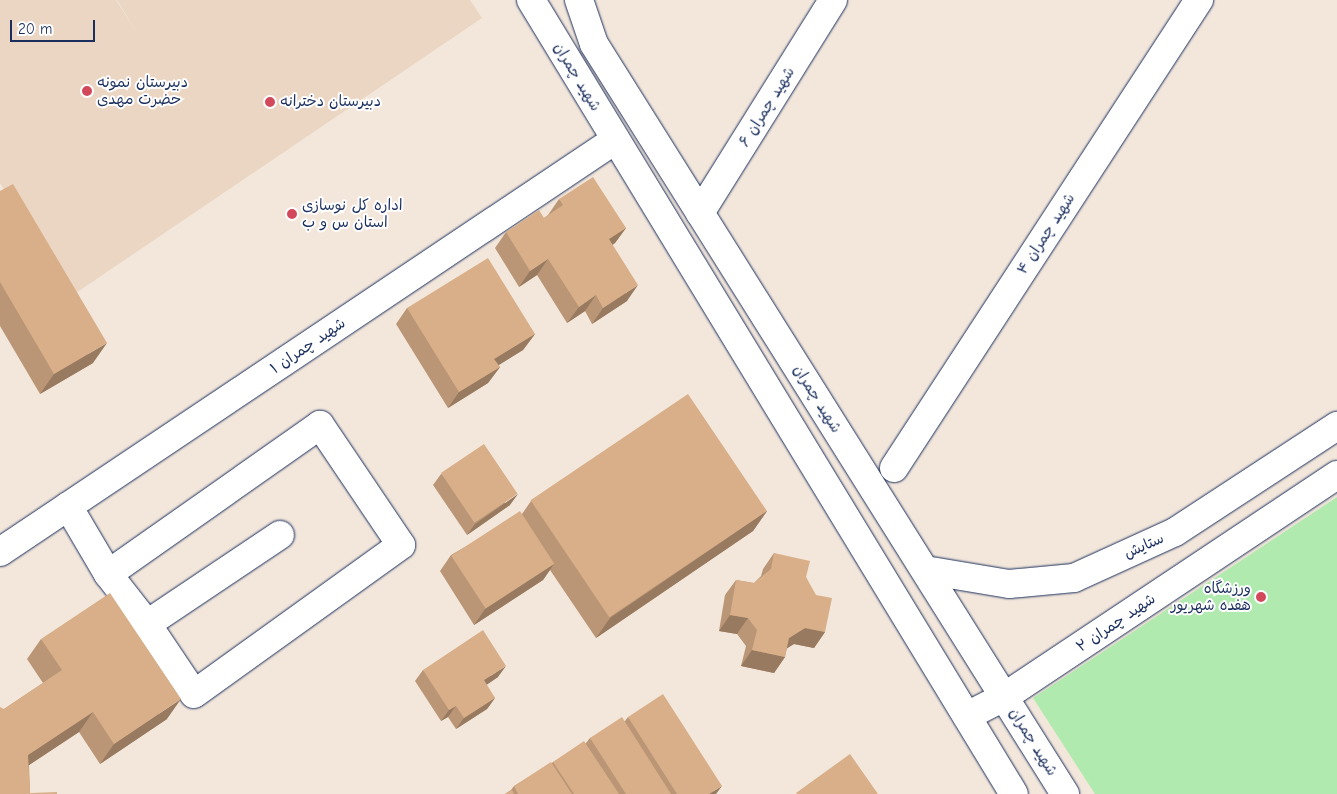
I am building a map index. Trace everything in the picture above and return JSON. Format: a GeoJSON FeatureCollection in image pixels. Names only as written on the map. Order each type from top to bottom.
{"type":"FeatureCollection","features":[{"type":"Feature","properties":{"kind":"street","name":"شهید چمران"},"geometry":{"type":"LineString","coordinates":[[531,0],[1014,794]]}},
{"type":"Feature","properties":{"kind":"street","name":"شهید چمران"},"geometry":{"type":"LineString","coordinates":[[579,0],[594,44],[1065,794]]}},
{"type":"Feature","properties":{"kind":"street","name":"شهید چمران ۶"},"geometry":{"type":"LineString","coordinates":[[700,213],[834,0]]}},
{"type":"Feature","properties":{"kind":"street","name":"شهید چمران ۴"},"geometry":{"type":"LineString","coordinates":[[894,468],[1199,0]]}},
{"type":"Feature","properties":{"kind":"street","name":"شهید چمران ۱"},"geometry":{"type":"LineString","coordinates":[[0,552],[615,140]]}},
{"type":"Feature","properties":{"kind":"street"},"geometry":{"type":"LineString","coordinates":[[68,506],[108,574],[147,624],[194,694],[401,545],[320,426],[108,574]]}},
{"type":"Feature","properties":{"kind":"street","name":"ستایش"},"geometry":{"type":"LineString","coordinates":[[925,570],[1009,584],[1074,578],[1175,532],[1337,426]]}},
{"type":"Feature","properties":{"kind":"street","name":"شهید چمران ۲"},"geometry":{"type":"LineString","coordinates":[[967,716],[1004,697],[1337,475]]}},
{"type":"Feature","properties":{"kind":"street"},"geometry":{"type":"LineString","coordinates":[[147,624],[280,535]]}},
{"type":"Feature","properties":{"kind":"shaded area"},"geometry":{"type":"Polygon","coordinates":[[[0,0],[116,0],[139,36],[117,0],[470,0],[482,18],[70,297],[0,183],[0,0]]]}},
{"type":"Feature","properties":{"kind":"green space","name":"ورزشگاه هفده شهریور"},"geometry":{"type":"Polygon","coordinates":[[[1337,497],[1337,794],[1095,794],[1033,698],[1337,497]]]}},
{"type":"Feature","properties":{"kind":"building"},"geometry":{"type":"Polygon","coordinates":[[[593,177],[626,228],[609,239],[638,285],[603,308],[596,295],[579,307],[548,259],[530,271],[506,232],[539,210],[544,218],[563,205],[559,199],[593,177]]]}},
{"type":"Feature","properties":{"kind":"building"},"geometry":{"type":"Polygon","coordinates":[[[13,184],[107,343],[54,374],[0,282],[0,191],[13,184]]]}},
{"type":"Feature","properties":{"kind":"building"},"geometry":{"type":"Polygon","coordinates":[[[488,258],[535,334],[494,359],[500,367],[459,392],[407,308],[488,258]]]}},
{"type":"Feature","properties":{"kind":"building"},"geometry":{"type":"Polygon","coordinates":[[[688,394],[767,511],[609,617],[530,500],[688,394]]]}},
{"type":"Feature","properties":{"kind":"building"},"geometry":{"type":"Polygon","coordinates":[[[484,444],[518,494],[474,523],[441,473],[484,444]]]}},
{"type":"Feature","properties":{"kind":"building"},"geometry":{"type":"Polygon","coordinates":[[[520,511],[554,564],[486,608],[451,556],[520,511]]]}},
{"type":"Feature","properties":{"kind":"building"},"geometry":{"type":"Polygon","coordinates":[[[774,553],[810,561],[806,577],[816,595],[832,598],[825,632],[805,628],[789,638],[785,657],[752,650],[757,630],[748,618],[730,615],[736,580],[754,583],[771,569],[774,553]]]}},
{"type":"Feature","properties":{"kind":"building"},"geometry":{"type":"Polygon","coordinates":[[[110,593],[181,699],[114,744],[93,712],[28,755],[30,793],[57,792],[57,794],[0,794],[0,707],[4,709],[62,670],[41,639],[110,593]]]}},
{"type":"Feature","properties":{"kind":"building"},"geometry":{"type":"Polygon","coordinates":[[[483,630],[506,666],[484,680],[495,698],[464,718],[456,706],[449,710],[423,670],[483,630]]]}},
{"type":"Feature","properties":{"kind":"building"},"geometry":{"type":"Polygon","coordinates":[[[663,694],[722,786],[709,794],[677,794],[628,717],[663,694]]]}},
{"type":"Feature","properties":{"kind":"building"},"geometry":{"type":"Polygon","coordinates":[[[622,717],[671,794],[626,794],[590,738],[622,717]]]}},
{"type":"Feature","properties":{"kind":"building"},"geometry":{"type":"Polygon","coordinates":[[[584,741],[619,794],[574,794],[553,762],[584,741]]]}},
{"type":"Feature","properties":{"kind":"building"},"geometry":{"type":"Polygon","coordinates":[[[850,754],[878,794],[796,793],[850,754]]]}},
{"type":"Feature","properties":{"kind":"building"},"geometry":{"type":"Polygon","coordinates":[[[551,762],[572,794],[518,794],[514,786],[551,762]]]}},
{"type":"Feature","properties":{"kind":"building"},"geometry":{"type":"Polygon","coordinates":[[[512,790],[514,794],[505,794],[512,790]]]}},
{"type":"Feature","properties":{"kind":"place","name":"دبیرستان نمونه حضرت مهدی"},"geometry":{"type":"Point","coordinates":[87,91]}},
{"type":"Feature","properties":{"kind":"place","name":"دبیرستان دخترانه"},"geometry":{"type":"Point","coordinates":[270,102]}},
{"type":"Feature","properties":{"kind":"place","name":"اداره کل نوسازی استان س و ب"},"geometry":{"type":"Point","coordinates":[292,214]}},
{"type":"Feature","properties":{"kind":"place","name":"ورزشگاه هفده شهریور"},"geometry":{"type":"Point","coordinates":[1261,597]}}]}
